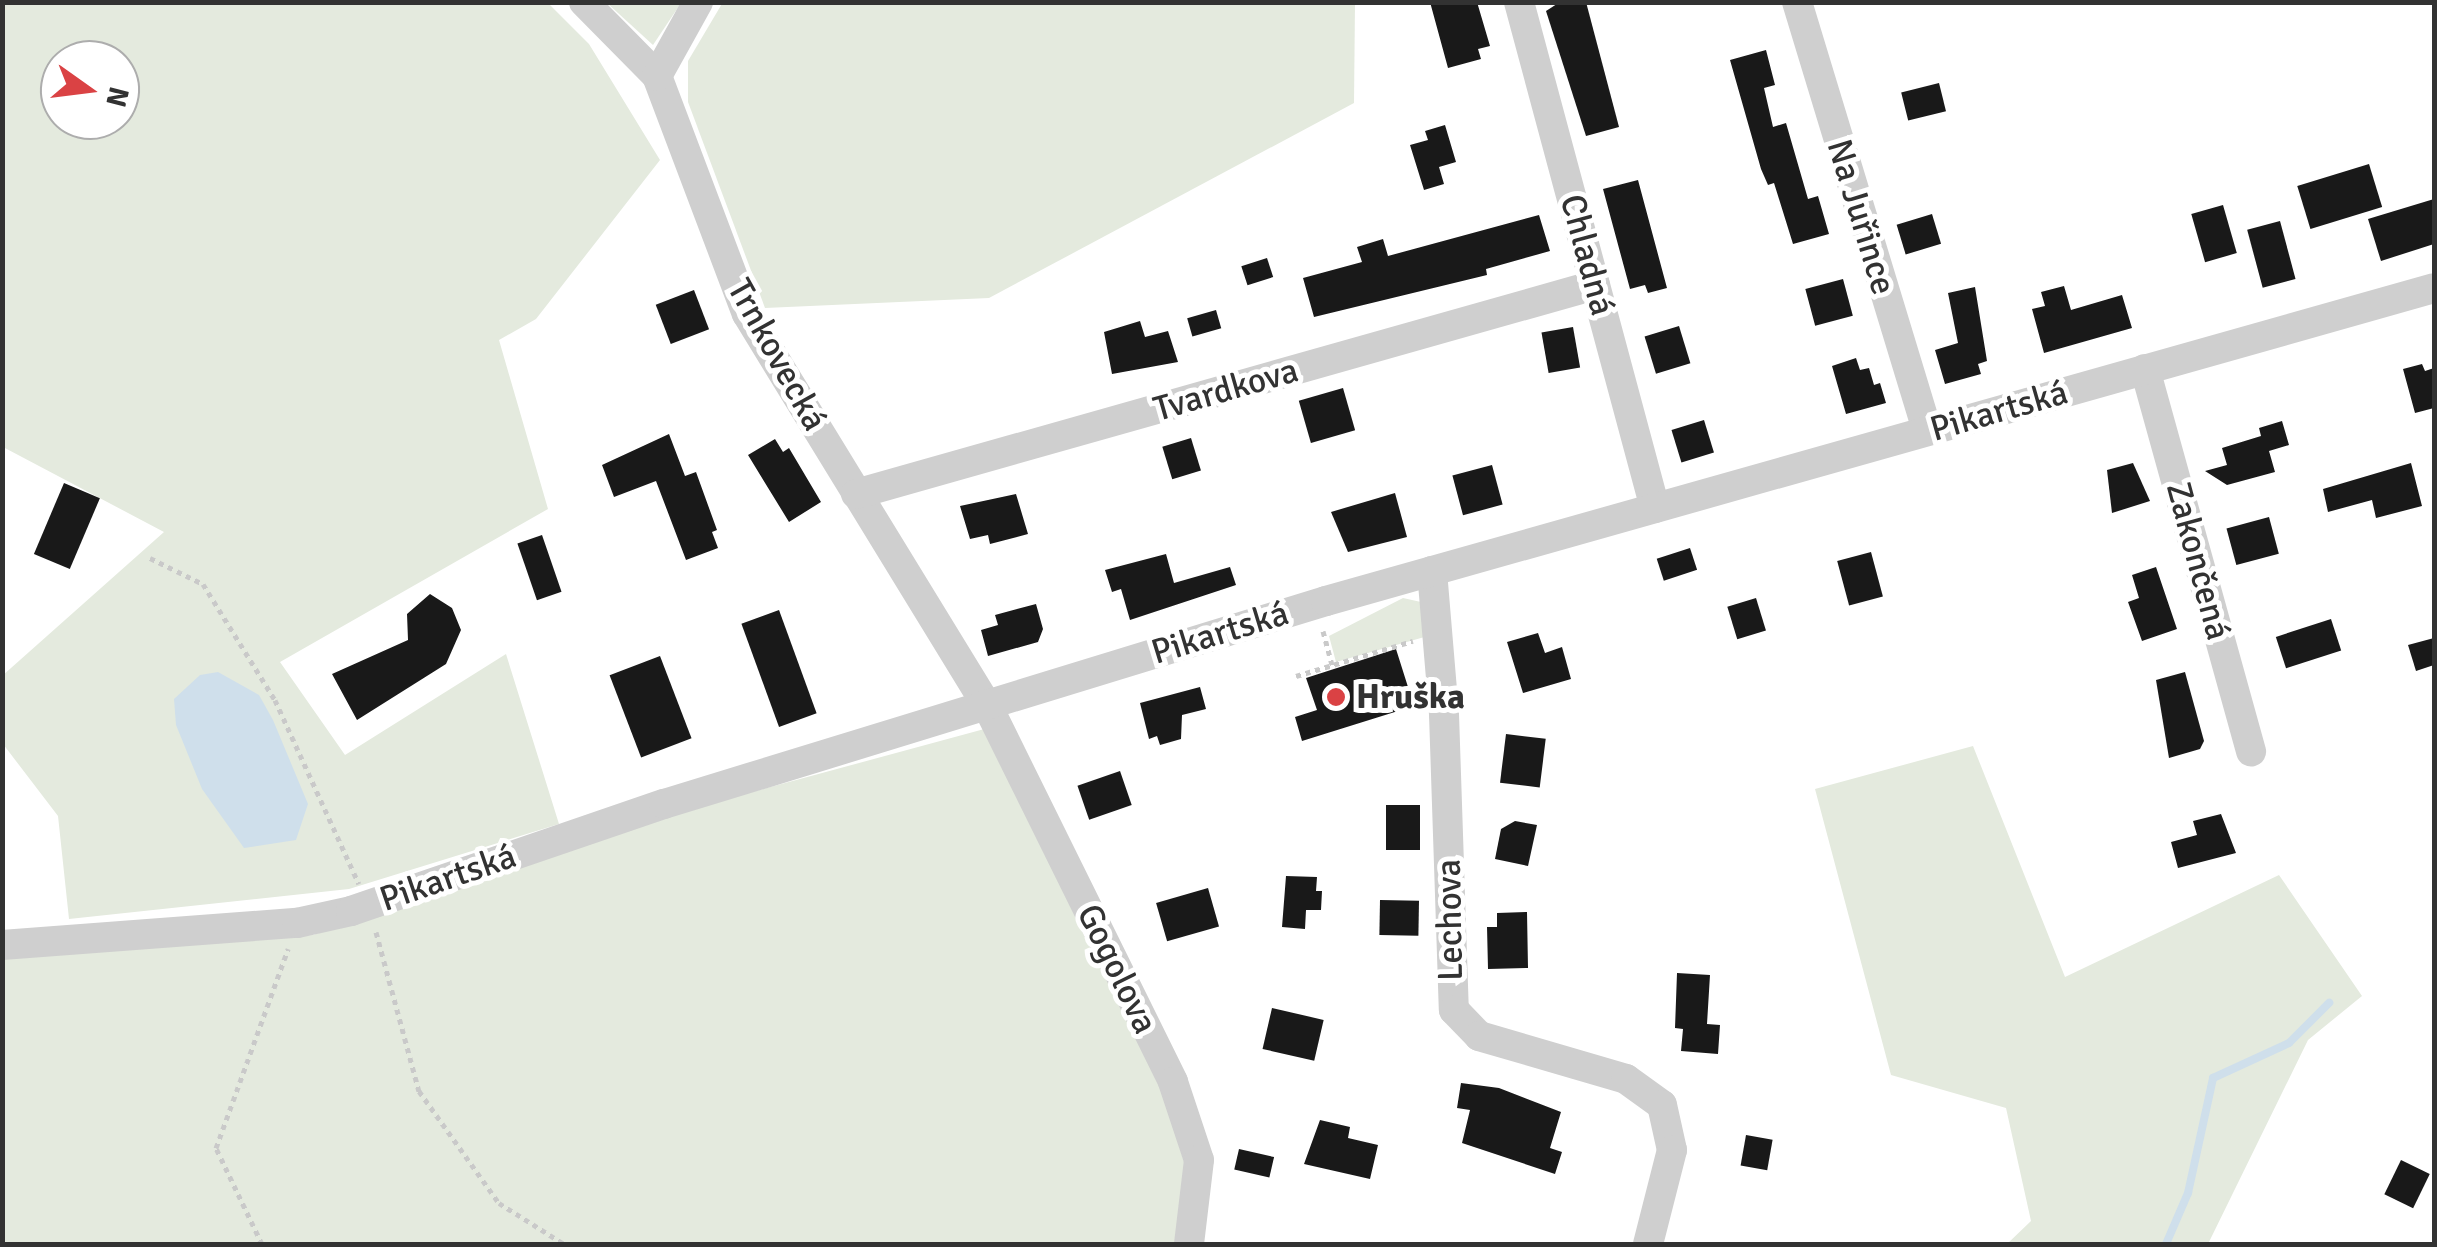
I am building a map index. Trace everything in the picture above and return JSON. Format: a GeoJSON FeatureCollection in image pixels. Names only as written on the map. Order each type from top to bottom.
{"type":"FeatureCollection","features":[{"type":"Feature","properties":{"kind":"street","name":"Trnkovecká"},"geometry":{"type":"LineString","coordinates":[[584,2],[657,76],[747,314],[987,706]]}},
{"type":"Feature","properties":{"kind":"street"},"geometry":{"type":"LineString","coordinates":[[657,76],[698,2]]}},
{"type":"Feature","properties":{"kind":"street","name":"Chladná"},"geometry":{"type":"LineString","coordinates":[[1519,2],[1655,508]]}},
{"type":"Feature","properties":{"kind":"street","name":"Na Juřince"},"geometry":{"type":"LineString","coordinates":[[1798,2],[1927,431]]}},
{"type":"Feature","properties":{"kind":"street","name":"Tvardkova"},"geometry":{"type":"LineString","coordinates":[[856,494],[1595,285]]}},
{"type":"Feature","properties":{"kind":"street","name":"Pikartská"},"geometry":{"type":"LineString","coordinates":[[2,945],[298,923],[368,905],[664,804],[1432,570],[2434,288]]}},
{"type":"Feature","properties":{"kind":"street","name":"Zakončená"},"geometry":{"type":"LineString","coordinates":[[2145,370],[2251,752]]}},
{"type":"Feature","properties":{"kind":"street","name":"Lechova"},"geometry":{"type":"LineString","coordinates":[[1432,570],[1444,714],[1454,1010],[1479,1036],[1626,1078],[1662,1105],[1672,1150],[1648,1244]]}},
{"type":"Feature","properties":{"kind":"street","name":"Gogolova"},"geometry":{"type":"LineString","coordinates":[[987,706],[1181,1099],[1200,1180],[1189,1244]]}},
{"type":"Feature","properties":{"kind":"path"},"geometry":{"type":"LineString","coordinates":[[150,558],[203,584],[275,700],[368,905],[419,1091],[500,1203],[564,1244]]}},
{"type":"Feature","properties":{"kind":"path"},"geometry":{"type":"LineString","coordinates":[[1323,630],[1332,665]]}},
{"type":"Feature","properties":{"kind":"path"},"geometry":{"type":"LineString","coordinates":[[1296,676],[1393,646]]}},
{"type":"Feature","properties":{"kind":"path"},"geometry":{"type":"LineString","coordinates":[[262,1244],[216,1148],[298,923]]}},
{"type":"Feature","properties":{"kind":"shaded area"},"geometry":{"type":"Polygon","coordinates":[[[723,2],[1355,3],[1354,103],[989,298],[765,308],[688,102],[688,61],[723,2]]]}},
{"type":"Feature","properties":{"kind":"shaded area"},"geometry":{"type":"Polygon","coordinates":[[[3,3],[548,3],[589,44],[660,160],[536,319],[499,340],[548,509],[280,662],[345,755],[506,654],[559,824],[349,889],[69,919],[58,816],[3,744],[2,676],[164,532],[3,447],[3,3]]]}},
{"type":"Feature","properties":{"kind":"shaded area"},"geometry":{"type":"Polygon","coordinates":[[[607,3],[681,3],[653,45],[607,3]]]}},
{"type":"Feature","properties":{"kind":"shaded area"},"geometry":{"type":"Polygon","coordinates":[[[1403,598],[1421,602],[1428,636],[1336,662],[1329,636],[1403,598]]]}},
{"type":"Feature","properties":{"kind":"shaded area"},"geometry":{"type":"Polygon","coordinates":[[[988,728],[1173,1105],[1189,1156],[1179,1244],[3,1244],[3,954],[313,935],[627,826],[988,728]]]}},
{"type":"Feature","properties":{"kind":"shaded area"},"geometry":{"type":"Polygon","coordinates":[[[1973,746],[2065,977],[2279,875],[2362,996],[2308,1040],[2208,1244],[2007,1244],[2031,1221],[2006,1108],[1891,1075],[1815,789],[1973,746]]]}},
{"type":"Feature","properties":{"kind":"water"},"geometry":{"type":"Polygon","coordinates":[[[218,672],[259,695],[273,720],[308,804],[296,840],[244,848],[202,789],[176,725],[174,699],[200,675],[218,672]]]}},
{"type":"Feature","properties":{"kind":"building"},"geometry":{"type":"Polygon","coordinates":[[[1430,2],[1477,2],[1490,46],[1478,49],[1481,59],[1448,68],[1430,2]]]}},
{"type":"Feature","properties":{"kind":"building"},"geometry":{"type":"Polygon","coordinates":[[[1560,2],[1586,2],[1619,127],[1586,136],[1546,11],[1560,2]]]}},
{"type":"Feature","properties":{"kind":"building"},"geometry":{"type":"Polygon","coordinates":[[[1766,50],[1775,85],[1764,88],[1773,127],[1786,123],[1808,199],[1818,196],[1829,234],[1793,244],[1774,183],[1768,185],[1761,169],[1730,60],[1766,50]]]}},
{"type":"Feature","properties":{"kind":"building"},"geometry":{"type":"Polygon","coordinates":[[[1939,83],[1946,111],[1908,121],[1901,92],[1939,83]]]}},
{"type":"Feature","properties":{"kind":"building"},"geometry":{"type":"Polygon","coordinates":[[[1445,125],[1456,162],[1439,167],[1444,184],[1424,190],[1410,145],[1428,140],[1425,131],[1445,125]]]}},
{"type":"Feature","properties":{"kind":"building"},"geometry":{"type":"Polygon","coordinates":[[[2369,164],[2382,207],[2310,229],[2297,186],[2369,164]]]}},
{"type":"Feature","properties":{"kind":"building"},"geometry":{"type":"Polygon","coordinates":[[[1638,180],[1667,288],[1648,293],[1645,285],[1630,289],[1603,189],[1638,180]]]}},
{"type":"Feature","properties":{"kind":"building"},"geometry":{"type":"Polygon","coordinates":[[[2434,199],[2434,244],[2381,261],[2368,219],[2434,199]]]}},
{"type":"Feature","properties":{"kind":"building"},"geometry":{"type":"Polygon","coordinates":[[[2223,205],[2237,253],[2205,262],[2191,214],[2223,205]]]}},
{"type":"Feature","properties":{"kind":"building"},"geometry":{"type":"Polygon","coordinates":[[[1932,214],[1941,244],[1906,254],[1897,225],[1932,214]]]}},
{"type":"Feature","properties":{"kind":"building"},"geometry":{"type":"Polygon","coordinates":[[[1539,215],[1550,251],[1486,269],[1487,275],[1314,317],[1303,278],[1362,262],[1357,247],[1383,239],[1388,256],[1539,215]]]}},
{"type":"Feature","properties":{"kind":"building"},"geometry":{"type":"Polygon","coordinates":[[[2280,221],[2296,279],[2263,288],[2247,230],[2280,221]]]}},
{"type":"Feature","properties":{"kind":"building"},"geometry":{"type":"Polygon","coordinates":[[[1267,258],[1273,277],[1248,285],[1241,266],[1267,258]]]}},
{"type":"Feature","properties":{"kind":"building"},"geometry":{"type":"Polygon","coordinates":[[[1843,279],[1853,316],[1815,326],[1805,289],[1843,279]]]}},
{"type":"Feature","properties":{"kind":"building"},"geometry":{"type":"Polygon","coordinates":[[[2064,286],[2071,310],[2122,295],[2132,328],[2044,353],[2032,309],[2045,306],[2041,292],[2064,286]]]}},
{"type":"Feature","properties":{"kind":"building"},"geometry":{"type":"Polygon","coordinates":[[[1975,287],[1987,361],[1978,364],[1981,374],[1945,384],[1935,350],[1958,343],[1948,293],[1975,287]]]}},
{"type":"Feature","properties":{"kind":"building"},"geometry":{"type":"Polygon","coordinates":[[[694,290],[709,329],[671,344],[656,305],[694,290]]]}},
{"type":"Feature","properties":{"kind":"building"},"geometry":{"type":"Polygon","coordinates":[[[1216,310],[1221,328],[1192,337],[1187,318],[1216,310]]]}},
{"type":"Feature","properties":{"kind":"building"},"geometry":{"type":"Polygon","coordinates":[[[1140,321],[1145,337],[1168,331],[1178,362],[1112,374],[1104,332],[1140,321]]]}},
{"type":"Feature","properties":{"kind":"building"},"geometry":{"type":"Polygon","coordinates":[[[1679,326],[1690,363],[1656,374],[1645,337],[1679,326]]]}},
{"type":"Feature","properties":{"kind":"building"},"geometry":{"type":"Polygon","coordinates":[[[1573,327],[1580,367],[1549,373],[1541,333],[1573,327]]]}},
{"type":"Feature","properties":{"kind":"building"},"geometry":{"type":"Polygon","coordinates":[[[1856,358],[1860,370],[1869,368],[1874,385],[1880,383],[1886,403],[1846,414],[1832,366],[1856,358]]]}},
{"type":"Feature","properties":{"kind":"building"},"geometry":{"type":"Polygon","coordinates":[[[2422,364],[2425,371],[2434,368],[2434,408],[2415,413],[2403,369],[2422,364]]]}},
{"type":"Feature","properties":{"kind":"building"},"geometry":{"type":"Polygon","coordinates":[[[1343,388],[1355,430],[1311,443],[1299,401],[1343,388]]]}},
{"type":"Feature","properties":{"kind":"building"},"geometry":{"type":"Polygon","coordinates":[[[1704,420],[1714,453],[1681,462],[1671,430],[1704,420]]]}},
{"type":"Feature","properties":{"kind":"building"},"geometry":{"type":"Polygon","coordinates":[[[2282,421],[2289,445],[2269,451],[2275,472],[2227,485],[2205,471],[2227,465],[2222,448],[2261,436],[2259,428],[2282,421]]]}},
{"type":"Feature","properties":{"kind":"building"},"geometry":{"type":"Polygon","coordinates":[[[669,434],[685,476],[696,472],[717,530],[712,532],[718,548],[686,560],[656,481],[614,497],[602,465],[669,434]]]}},
{"type":"Feature","properties":{"kind":"building"},"geometry":{"type":"Polygon","coordinates":[[[1191,438],[1201,471],[1172,479],[1162,447],[1191,438]]]}},
{"type":"Feature","properties":{"kind":"building"},"geometry":{"type":"Polygon","coordinates":[[[775,439],[783,452],[789,448],[821,502],[789,522],[748,455],[775,439]]]}},
{"type":"Feature","properties":{"kind":"building"},"geometry":{"type":"Polygon","coordinates":[[[2133,463],[2150,501],[2112,513],[2107,470],[2133,463]]]}},
{"type":"Feature","properties":{"kind":"building"},"geometry":{"type":"Polygon","coordinates":[[[2411,463],[2422,506],[2376,518],[2372,500],[2328,512],[2323,489],[2411,463]]]}},
{"type":"Feature","properties":{"kind":"building"},"geometry":{"type":"Polygon","coordinates":[[[1492,465],[1503,505],[1463,515],[1452,476],[1492,465]]]}},
{"type":"Feature","properties":{"kind":"building"},"geometry":{"type":"Polygon","coordinates":[[[64,483],[100,498],[70,569],[34,554],[64,483]]]}},
{"type":"Feature","properties":{"kind":"building"},"geometry":{"type":"Polygon","coordinates":[[[1395,493],[1407,537],[1348,552],[1331,512],[1395,493]]]}},
{"type":"Feature","properties":{"kind":"building"},"geometry":{"type":"Polygon","coordinates":[[[1016,494],[1028,534],[990,544],[988,535],[970,539],[960,506],[1016,494]]]}},
{"type":"Feature","properties":{"kind":"building"},"geometry":{"type":"Polygon","coordinates":[[[2269,517],[2279,554],[2236,565],[2226,528],[2269,517]]]}},
{"type":"Feature","properties":{"kind":"building"},"geometry":{"type":"Polygon","coordinates":[[[542,535],[562,592],[537,600],[517,543],[542,535]]]}},
{"type":"Feature","properties":{"kind":"building"},"geometry":{"type":"Polygon","coordinates":[[[1690,548],[1697,570],[1664,581],[1657,559],[1690,548]]]}},
{"type":"Feature","properties":{"kind":"building"},"geometry":{"type":"Polygon","coordinates":[[[1871,552],[1883,596],[1849,605],[1837,561],[1871,552]]]}},
{"type":"Feature","properties":{"kind":"building"},"geometry":{"type":"Polygon","coordinates":[[[1166,554],[1174,583],[1230,567],[1236,585],[1130,620],[1121,589],[1112,592],[1105,570],[1166,554]]]}},
{"type":"Feature","properties":{"kind":"building"},"geometry":{"type":"Polygon","coordinates":[[[2156,567],[2177,629],[2142,641],[2128,602],[2139,598],[2132,575],[2156,567]]]}},
{"type":"Feature","properties":{"kind":"building"},"geometry":{"type":"Polygon","coordinates":[[[430,594],[452,608],[461,630],[446,664],[357,720],[332,674],[408,640],[407,614],[430,594]]]}},
{"type":"Feature","properties":{"kind":"building"},"geometry":{"type":"Polygon","coordinates":[[[1756,598],[1766,631],[1737,639],[1727,607],[1756,598]]]}},
{"type":"Feature","properties":{"kind":"building"},"geometry":{"type":"Polygon","coordinates":[[[1036,604],[1043,629],[1038,642],[988,656],[981,630],[998,625],[995,615],[1036,604]]]}},
{"type":"Feature","properties":{"kind":"building"},"geometry":{"type":"Polygon","coordinates":[[[779,610],[817,713],[779,727],[741,624],[779,610]]]}},
{"type":"Feature","properties":{"kind":"building"},"geometry":{"type":"Polygon","coordinates":[[[2331,619],[2341,650],[2286,668],[2276,637],[2331,619]]]}},
{"type":"Feature","properties":{"kind":"building"},"geometry":{"type":"Polygon","coordinates":[[[1538,633],[1545,653],[1562,647],[1571,679],[1523,693],[1507,642],[1538,633]]]}},
{"type":"Feature","properties":{"kind":"building"},"geometry":{"type":"Polygon","coordinates":[[[2434,638],[2434,665],[2416,671],[2408,645],[2434,638]]]}},
{"type":"Feature","properties":{"kind":"building"},"geometry":{"type":"Polygon","coordinates":[[[1396,649],[1414,706],[1302,741],[1295,717],[1317,710],[1306,678],[1396,649]]]}},
{"type":"Feature","properties":{"kind":"building"},"geometry":{"type":"Polygon","coordinates":[[[660,656],[692,738],[641,758],[610,675],[660,656]]]}},
{"type":"Feature","properties":{"kind":"building"},"geometry":{"type":"Polygon","coordinates":[[[2185,672],[2204,741],[2200,749],[2169,758],[2156,680],[2185,672]]]}},
{"type":"Feature","properties":{"kind":"building"},"geometry":{"type":"Polygon","coordinates":[[[1200,687],[1206,709],[1182,715],[1181,739],[1160,745],[1157,736],[1149,739],[1140,703],[1200,687]]]}},
{"type":"Feature","properties":{"kind":"building"},"geometry":{"type":"Polygon","coordinates":[[[1506,734],[1546,739],[1540,788],[1500,783],[1506,734]]]}},
{"type":"Feature","properties":{"kind":"building"},"geometry":{"type":"Polygon","coordinates":[[[1120,771],[1132,805],[1089,820],[1077,786],[1120,771]]]}},
{"type":"Feature","properties":{"kind":"building"},"geometry":{"type":"Polygon","coordinates":[[[1386,805],[1420,805],[1420,850],[1386,850],[1386,805]]]}},
{"type":"Feature","properties":{"kind":"building"},"geometry":{"type":"Polygon","coordinates":[[[2221,814],[2236,853],[2178,868],[2171,842],[2197,835],[2193,821],[2221,814]]]}},
{"type":"Feature","properties":{"kind":"building"},"geometry":{"type":"Polygon","coordinates":[[[1515,821],[1537,825],[1528,866],[1495,859],[1501,829],[1515,821]]]}},
{"type":"Feature","properties":{"kind":"building"},"geometry":{"type":"Polygon","coordinates":[[[1286,876],[1317,877],[1316,891],[1322,891],[1321,910],[1306,910],[1305,929],[1282,927],[1286,876]]]}},
{"type":"Feature","properties":{"kind":"building"},"geometry":{"type":"Polygon","coordinates":[[[1208,888],[1219,926],[1167,941],[1156,903],[1208,888]]]}},
{"type":"Feature","properties":{"kind":"building"},"geometry":{"type":"Polygon","coordinates":[[[1380,900],[1419,901],[1418,936],[1379,935],[1380,900]]]}},
{"type":"Feature","properties":{"kind":"building"},"geometry":{"type":"Polygon","coordinates":[[[1527,912],[1528,968],[1488,969],[1487,927],[1497,927],[1497,913],[1527,912]]]}},
{"type":"Feature","properties":{"kind":"building"},"geometry":{"type":"Polygon","coordinates":[[[1677,973],[1710,975],[1707,1024],[1720,1025],[1718,1054],[1681,1051],[1683,1029],[1675,1028],[1677,973]]]}},
{"type":"Feature","properties":{"kind":"building"},"geometry":{"type":"Polygon","coordinates":[[[1272,1008],[1324,1020],[1314,1061],[1263,1049],[1272,1008]]]}},
{"type":"Feature","properties":{"kind":"building"},"geometry":{"type":"Polygon","coordinates":[[[1461,1083],[1499,1088],[1561,1112],[1550,1148],[1562,1152],[1555,1174],[1462,1143],[1470,1110],[1457,1108],[1461,1083]]]}},
{"type":"Feature","properties":{"kind":"building"},"geometry":{"type":"Polygon","coordinates":[[[1320,1120],[1350,1127],[1348,1138],[1378,1145],[1370,1179],[1304,1164],[1320,1120]]]}},
{"type":"Feature","properties":{"kind":"building"},"geometry":{"type":"Polygon","coordinates":[[[1746,1135],[1773,1140],[1767,1170],[1741,1166],[1746,1135]]]}},
{"type":"Feature","properties":{"kind":"building"},"geometry":{"type":"Polygon","coordinates":[[[1239,1149],[1274,1157],[1269,1178],[1234,1169],[1239,1149]]]}},
{"type":"Feature","properties":{"kind":"building"},"geometry":{"type":"Polygon","coordinates":[[[2401,1160],[2430,1174],[2413,1208],[2384,1194],[2401,1160]]]}},
{"type":"Feature","properties":{"kind":"waterway"},"geometry":{"type":"LineString","coordinates":[[2166,1244],[2188,1193],[2213,1078],[2289,1043],[2329,1003]]}},
{"type":"Feature","properties":{"kind":"place","name":"Hruška"},"geometry":{"type":"Point","coordinates":[1336,697]}}]}
